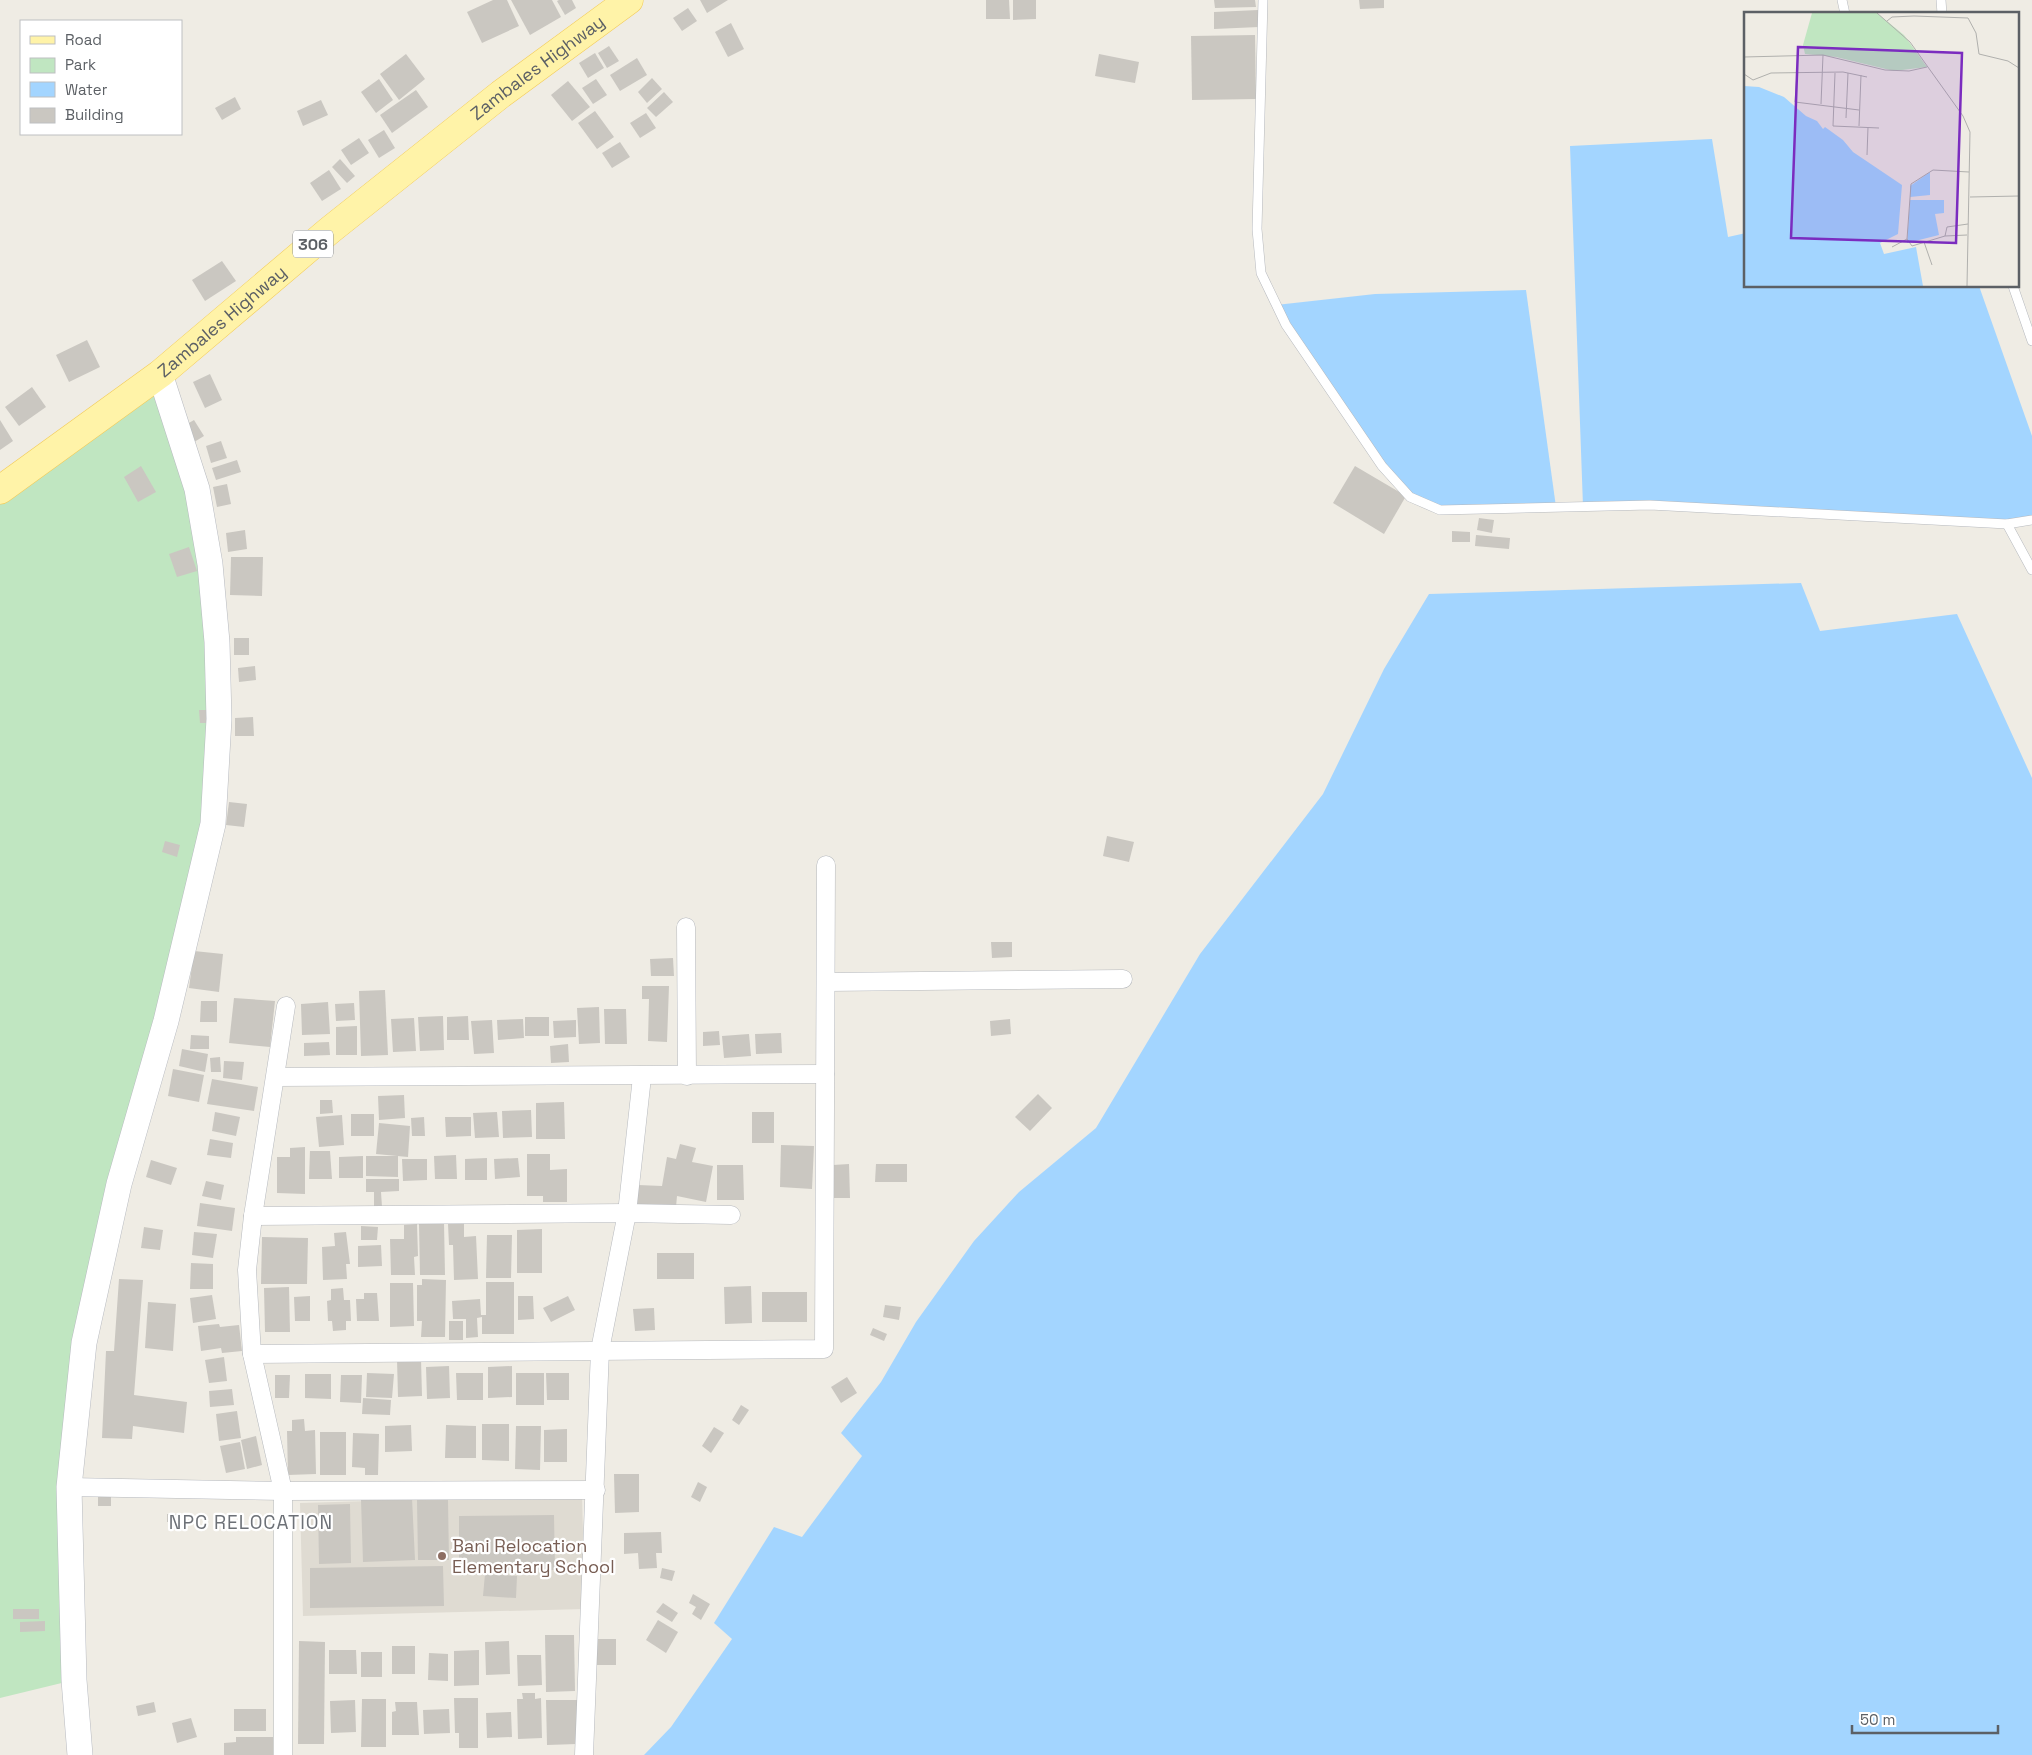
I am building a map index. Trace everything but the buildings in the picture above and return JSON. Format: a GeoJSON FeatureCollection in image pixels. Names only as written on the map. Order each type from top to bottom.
{"type":"FeatureCollection","features":[{"type":"Feature","properties":{"kind":"main road","name":"Zambales Highway"},"geometry":{"type":"LineString","coordinates":[[0,490],[160,374],[338,224],[501,94],[628,0]]}},
{"type":"Feature","properties":{"kind":"street"},"geometry":{"type":"LineString","coordinates":[[80,1755],[74,1680],[70,1487],[84,1343],[119,1184],[166,1021],[213,824],[219,719],[217,642],[210,564],[197,489],[160,374]]}},
{"type":"Feature","properties":{"kind":"street"},"geometry":{"type":"LineString","coordinates":[[252,1354],[824,1349],[826,864]]}},
{"type":"Feature","properties":{"kind":"street"},"geometry":{"type":"LineString","coordinates":[[686,927],[687,1076]]}},
{"type":"Feature","properties":{"kind":"street"},"geometry":{"type":"LineString","coordinates":[[826,982],[1123,979]]}},
{"type":"Feature","properties":{"kind":"street"},"geometry":{"type":"LineString","coordinates":[[284,1755],[283,1491],[252,1354],[247,1270],[253,1216],[286,1006]]}},
{"type":"Feature","properties":{"kind":"street"},"geometry":{"type":"LineString","coordinates":[[276,1077],[642,1077],[825,1074]]}},
{"type":"Feature","properties":{"kind":"street"},"geometry":{"type":"LineString","coordinates":[[584,1755],[596,1490],[600,1350],[626,1213],[642,1077]]}},
{"type":"Feature","properties":{"kind":"street"},"geometry":{"type":"LineString","coordinates":[[253,1216],[626,1213],[732,1215]]}},
{"type":"Feature","properties":{"kind":"street"},"geometry":{"type":"LineString","coordinates":[[70,1487],[283,1491],[596,1490]]}},
{"type":"Feature","properties":{"kind":"lane"},"geometry":{"type":"LineString","coordinates":[[1263,0],[1258,230],[1261,273],[1286,325],[1382,466],[1410,497],[1440,510],[1650,505],[2007,524],[2032,520]]}},
{"type":"Feature","properties":{"kind":"lane"},"geometry":{"type":"LineString","coordinates":[[2014,288],[2032,340]]}},
{"type":"Feature","properties":{"kind":"lane"},"geometry":{"type":"LineString","coordinates":[[2007,524],[2032,570]]}},
{"type":"Feature","properties":{"kind":"shaded area","name":"Bani Relocation Elementary School"},"geometry":{"type":"Polygon","coordinates":[[[582,1495],[585,1609],[303,1616],[300,1503],[582,1495]]]}},
{"type":"Feature","properties":{"kind":"green space"},"geometry":{"type":"Polygon","coordinates":[[[160,374],[210,564],[213,824],[84,1343],[74,1680],[0,1698],[0,490],[160,374]]]}},
{"type":"Feature","properties":{"kind":"water"},"geometry":{"type":"Polygon","coordinates":[[[1712,139],[1728,237],[1744,233],[1744,288],[1980,288],[2032,436],[2032,520],[2007,524],[1583,506],[1570,146],[1712,139]]]}},
{"type":"Feature","properties":{"kind":"water"},"geometry":{"type":"Polygon","coordinates":[[[1526,290],[1556,507],[1440,510],[1410,497],[1382,466],[1276,305],[1375,294],[1526,290]]]}},
{"type":"Feature","properties":{"kind":"water"},"geometry":{"type":"Polygon","coordinates":[[[1801,583],[1820,631],[1957,614],[2032,778],[2032,1755],[644,1755],[671,1727],[732,1639],[714,1623],[774,1527],[802,1537],[862,1456],[841,1433],[881,1382],[916,1322],[974,1241],[1019,1192],[1096,1128],[1200,954],[1323,794],[1384,669],[1429,594],[1801,583]]]}},
{"type":"Feature","properties":{"kind":"place","name":"Bani Relocation Elementary School"},"geometry":{"type":"Point","coordinates":[442,1556]}},
{"type":"Feature","properties":{"kind":"district","name":"NPC RELOCATION"},"geometry":{"type":"Point","coordinates":[251,1522]}}]}
